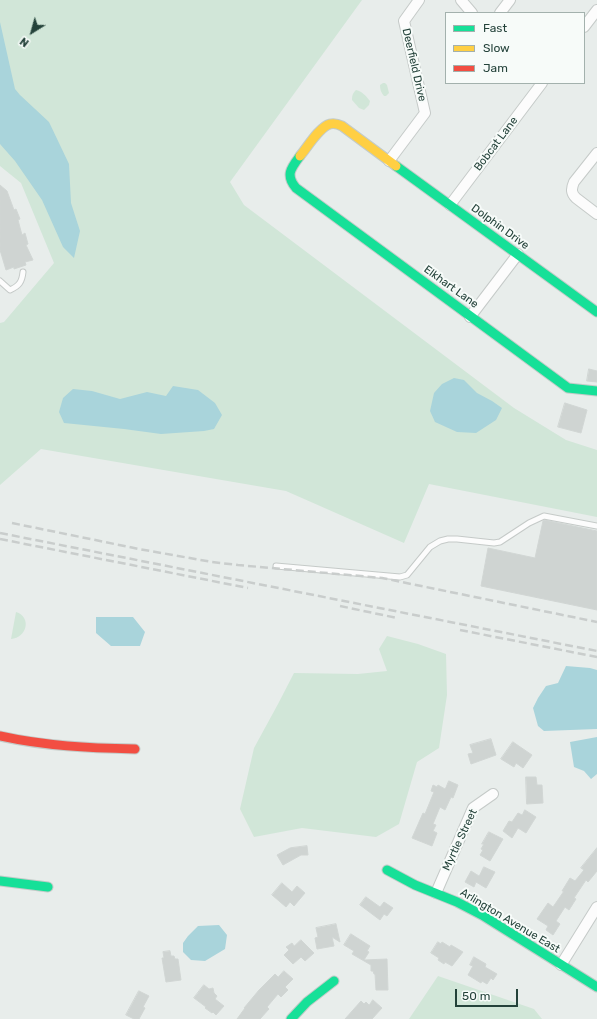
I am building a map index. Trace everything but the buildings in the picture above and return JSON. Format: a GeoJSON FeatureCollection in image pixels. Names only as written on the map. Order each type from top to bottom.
{"type":"FeatureCollection","features":[{"type":"Feature","properties":{"kind":"street","name":"Deerfield Drive"},"geometry":{"type":"LineString","coordinates":[[389,161],[425,113],[404,21],[419,0]]}},
{"type":"Feature","properties":{"kind":"street"},"geometry":{"type":"LineString","coordinates":[[461,0],[471,12]]}},
{"type":"Feature","properties":{"kind":"street"},"geometry":{"type":"LineString","coordinates":[[501,12],[510,0]]}},
{"type":"Feature","properties":{"kind":"street"},"geometry":{"type":"LineString","coordinates":[[590,24],[597,10]]}},
{"type":"Feature","properties":{"kind":"street","name":"Bobcat Lane"},"geometry":{"type":"LineString","coordinates":[[450,205],[541,84]]}},
{"type":"Feature","properties":{"kind":"street","name":"Elkhart Lane"},"geometry":{"type":"LineString","coordinates":[[389,161],[342,126],[331,123],[321,129],[292,167],[289,177],[291,183],[296,188],[568,388],[597,391]]}},
{"type":"Feature","properties":{"kind":"street"},"geometry":{"type":"LineString","coordinates":[[597,153],[574,182],[572,187],[573,196],[597,214]]}},
{"type":"Feature","properties":{"kind":"street","name":"Dolphin Drive"},"geometry":{"type":"LineString","coordinates":[[389,161],[597,312]]}},
{"type":"Feature","properties":{"kind":"street"},"geometry":{"type":"LineString","coordinates":[[470,316],[518,254]]}},
{"type":"Feature","properties":{"kind":"street"},"geometry":{"type":"LineString","coordinates":[[0,736],[67,747],[134,748]]}},
{"type":"Feature","properties":{"kind":"street","name":"Myrtle Street"},"geometry":{"type":"LineString","coordinates":[[436,893],[473,808],[493,794]]}},
{"type":"Feature","properties":{"kind":"street","name":"Arlington Avenue East"},"geometry":{"type":"LineString","coordinates":[[387,870],[415,885],[457,902],[482,915],[597,987]]}},
{"type":"Feature","properties":{"kind":"street"},"geometry":{"type":"LineString","coordinates":[[0,881],[48,887]]}},
{"type":"Feature","properties":{"kind":"street"},"geometry":{"type":"LineString","coordinates":[[561,964],[597,907]]}},
{"type":"Feature","properties":{"kind":"street"},"geometry":{"type":"LineString","coordinates":[[291,1019],[308,1002],[334,981]]}},
{"type":"Feature","properties":{"kind":"lane"},"geometry":{"type":"LineString","coordinates":[[0,281],[10,290],[16,287],[22,279],[22,272]]}},
{"type":"Feature","properties":{"kind":"lane"},"geometry":{"type":"LineString","coordinates":[[276,566],[400,577],[407,575],[430,547],[440,541],[457,539],[494,543],[500,542],[529,523],[544,516],[597,526]]}},
{"type":"Feature","properties":{"kind":"green space"},"geometry":{"type":"Polygon","coordinates":[[[0,0],[362,0],[230,182],[244,205],[514,408],[566,440],[597,450],[597,517],[429,484],[404,543],[286,491],[41,449],[0,485],[0,323],[4,322],[54,263],[21,183],[0,166],[0,0]]]}},
{"type":"Feature","properties":{"kind":"green space"},"geometry":{"type":"Polygon","coordinates":[[[383,83],[387,85],[389,93],[386,96],[383,95],[380,89],[380,85],[383,83]]]}},
{"type":"Feature","properties":{"kind":"green space"},"geometry":{"type":"Polygon","coordinates":[[[356,90],[366,96],[370,101],[369,105],[364,110],[359,108],[352,100],[353,94],[356,90]]]}},
{"type":"Feature","properties":{"kind":"green space"},"geometry":{"type":"Polygon","coordinates":[[[16,612],[24,618],[26,627],[21,635],[11,639],[16,612]]]}},
{"type":"Feature","properties":{"kind":"green space"},"geometry":{"type":"Polygon","coordinates":[[[387,636],[418,644],[446,654],[447,695],[439,748],[417,762],[399,824],[376,837],[302,828],[254,837],[240,809],[254,748],[294,673],[358,674],[387,671],[379,649],[387,636]]]}},
{"type":"Feature","properties":{"kind":"green space"},"geometry":{"type":"Polygon","coordinates":[[[438,976],[534,1009],[542,1019],[409,1019],[438,976]]]}},
{"type":"Feature","properties":{"kind":"water"},"geometry":{"type":"Polygon","coordinates":[[[0,22],[15,89],[49,122],[69,164],[71,203],[80,231],[74,258],[63,247],[42,200],[15,161],[0,144],[0,22]]]}},
{"type":"Feature","properties":{"kind":"water"},"geometry":{"type":"Polygon","coordinates":[[[454,378],[464,380],[477,393],[502,408],[496,420],[476,433],[457,432],[435,422],[430,411],[434,393],[442,384],[454,378]]]}},
{"type":"Feature","properties":{"kind":"water"},"geometry":{"type":"Polygon","coordinates":[[[173,386],[198,390],[215,403],[222,415],[214,429],[161,434],[64,423],[59,412],[63,398],[73,389],[92,391],[120,399],[147,392],[166,396],[173,386]]]}},
{"type":"Feature","properties":{"kind":"water"},"geometry":{"type":"Polygon","coordinates":[[[96,617],[133,617],[145,632],[140,646],[111,646],[96,633],[96,617]]]}},
{"type":"Feature","properties":{"kind":"water"},"geometry":{"type":"Polygon","coordinates":[[[566,666],[597,670],[597,729],[544,731],[538,726],[533,708],[546,686],[558,683],[566,666]]]}},
{"type":"Feature","properties":{"kind":"water"},"geometry":{"type":"Polygon","coordinates":[[[597,737],[597,774],[591,779],[584,771],[574,767],[570,742],[597,737]]]}},
{"type":"Feature","properties":{"kind":"water"},"geometry":{"type":"Polygon","coordinates":[[[219,925],[227,935],[225,949],[205,961],[191,960],[183,952],[183,943],[198,926],[219,925]]]}},
{"type":"Feature","properties":{"kind":"railway"},"geometry":{"type":"LineString","coordinates":[[12,523],[139,549],[212,562],[382,578],[597,622]]}},
{"type":"Feature","properties":{"kind":"railway"},"geometry":{"type":"LineString","coordinates":[[0,533],[597,651]]}},
{"type":"Feature","properties":{"kind":"railway"},"geometry":{"type":"LineString","coordinates":[[0,539],[248,588]]}},
{"type":"Feature","properties":{"kind":"railway"},"geometry":{"type":"LineString","coordinates":[[340,606],[397,618]]}},
{"type":"Feature","properties":{"kind":"railway"},"geometry":{"type":"LineString","coordinates":[[460,630],[597,657]]}},
{"type":"Feature","properties":{"kind":"traffic: fast"},"geometry":{"type":"LineString","coordinates":[[300,156],[290,172],[291,179],[296,188],[568,388],[597,391]]}},
{"type":"Feature","properties":{"kind":"traffic: fast"},"geometry":{"type":"LineString","coordinates":[[396,166],[597,312]]}},
{"type":"Feature","properties":{"kind":"traffic: fast"},"geometry":{"type":"LineString","coordinates":[[387,870],[415,885],[457,902],[482,915],[597,987]]}},
{"type":"Feature","properties":{"kind":"traffic: fast"},"geometry":{"type":"LineString","coordinates":[[0,881],[48,887]]}},
{"type":"Feature","properties":{"kind":"traffic: fast"},"geometry":{"type":"LineString","coordinates":[[291,1019],[307,1002],[334,981]]}},
{"type":"Feature","properties":{"kind":"traffic: slow"},"geometry":{"type":"LineString","coordinates":[[300,156],[322,129],[330,124],[338,124],[396,166]]}},
{"type":"Feature","properties":{"kind":"traffic: jam"},"geometry":{"type":"LineString","coordinates":[[0,736],[67,746],[135,749]]}}]}
